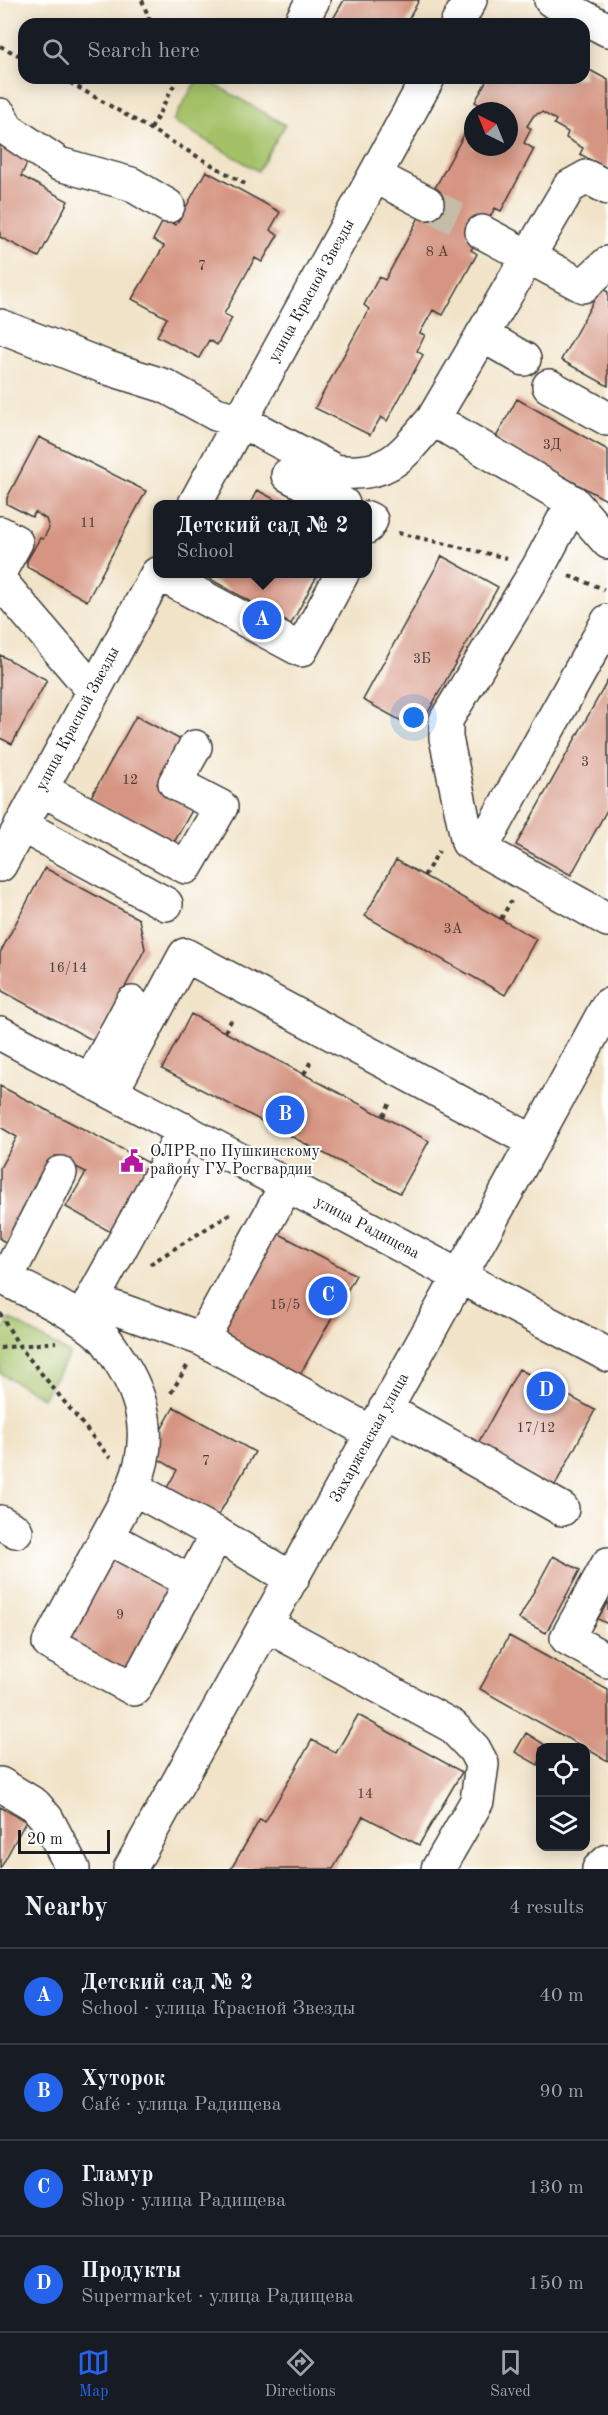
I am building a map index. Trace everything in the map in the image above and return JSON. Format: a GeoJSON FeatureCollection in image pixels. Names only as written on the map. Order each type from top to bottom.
{"type":"FeatureCollection","features":[{"type":"Feature","properties":{"kind":"street"},"geometry":{"type":"LineString","coordinates":[[303,18],[313,0]]}},
{"type":"Feature","properties":{"kind":"street"},"geometry":{"type":"LineString","coordinates":[[460,18],[470,0]]}},
{"type":"Feature","properties":{"kind":"street"},"geometry":{"type":"LineString","coordinates":[[551,0],[585,18]]}},
{"type":"Feature","properties":{"kind":"street"},"geometry":{"type":"LineString","coordinates":[[590,21],[608,30]]}},
{"type":"Feature","properties":{"kind":"street","name":"улица Красной Звезды"},"geometry":{"type":"LineString","coordinates":[[197,500],[425,84]]}},
{"type":"Feature","properties":{"kind":"street"},"geometry":{"type":"LineString","coordinates":[[0,115],[7,129],[59,164],[131,184],[168,206]]}},
{"type":"Feature","properties":{"kind":"street"},"geometry":{"type":"LineString","coordinates":[[375,176],[427,203]]}},
{"type":"Feature","properties":{"kind":"street"},"geometry":{"type":"LineString","coordinates":[[0,326],[108,368],[165,386],[216,414],[241,421],[335,471],[367,472],[387,465],[405,453],[433,419],[569,187],[587,177],[608,188]]}},
{"type":"Feature","properties":{"kind":"street"},"geometry":{"type":"LineString","coordinates":[[482,232],[583,286],[608,263]]}},
{"type":"Feature","properties":{"kind":"street"},"geometry":{"type":"LineString","coordinates":[[482,335],[524,358]]}},
{"type":"Feature","properties":{"kind":"street"},"geometry":{"type":"LineString","coordinates":[[549,386],[608,419]]}},
{"type":"Feature","properties":{"kind":"street"},"geometry":{"type":"LineString","coordinates":[[433,419],[573,502],[608,542]]}},
{"type":"Feature","properties":{"kind":"street"},"geometry":{"type":"LineString","coordinates":[[288,475],[335,500]]}},
{"type":"Feature","properties":{"kind":"street"},"geometry":{"type":"LineString","coordinates":[[464,839],[446,738],[446,720],[539,566],[573,502]]}},
{"type":"Feature","properties":{"kind":"street"},"geometry":{"type":"LineString","coordinates":[[0,533],[16,542],[0,571]]}},
{"type":"Feature","properties":{"kind":"street","name":"улица Красной Звезды"},"geometry":{"type":"LineString","coordinates":[[0,865],[93,690],[156,578]]}},
{"type":"Feature","properties":{"kind":"street"},"geometry":{"type":"LineString","coordinates":[[168,578],[301,650],[339,578]]}},
{"type":"Feature","properties":{"kind":"street"},"geometry":{"type":"LineString","coordinates":[[0,581],[93,690]]}},
{"type":"Feature","properties":{"kind":"street"},"geometry":{"type":"LineString","coordinates":[[464,839],[608,621]]}},
{"type":"Feature","properties":{"kind":"street"},"geometry":{"type":"LineString","coordinates":[[41,789],[186,867],[220,807],[175,783],[195,747]]}},
{"type":"Feature","properties":{"kind":"street"},"geometry":{"type":"LineString","coordinates":[[21,825],[166,904]]}},
{"type":"Feature","properties":{"kind":"street"},"geometry":{"type":"LineString","coordinates":[[464,839],[608,920]]}},
{"type":"Feature","properties":{"kind":"street"},"geometry":{"type":"LineString","coordinates":[[101,1085],[185,955],[534,1142]]}},
{"type":"Feature","properties":{"kind":"street"},"geometry":{"type":"LineString","coordinates":[[101,1085],[132,1003]]}},
{"type":"Feature","properties":{"kind":"street","name":"Захаржевская улица"},"geometry":{"type":"LineString","coordinates":[[130,1869],[608,1005]]}},
{"type":"Feature","properties":{"kind":"street","name":"улица Радищева"},"geometry":{"type":"LineString","coordinates":[[0,1033],[608,1354]]}},
{"type":"Feature","properties":{"kind":"street"},"geometry":{"type":"LineString","coordinates":[[92,1319],[183,1130]]}},
{"type":"Feature","properties":{"kind":"street"},"geometry":{"type":"LineString","coordinates":[[60,1173],[3,1277],[92,1319],[202,1339],[562,1509]]}},
{"type":"Feature","properties":{"kind":"street"},"geometry":{"type":"LineString","coordinates":[[202,1339],[287,1184]]}},
{"type":"Feature","properties":{"kind":"street"},"geometry":{"type":"LineString","coordinates":[[92,1319],[126,1370],[143,1411],[145,1438],[143,1465],[133,1488],[49,1643],[134,1689],[217,1534]]}},
{"type":"Feature","properties":{"kind":"street"},"geometry":{"type":"LineString","coordinates":[[133,1488],[217,1534],[292,1579]]}},
{"type":"Feature","properties":{"kind":"street"},"geometry":{"type":"LineString","coordinates":[[107,1537],[191,1582]]}},
{"type":"Feature","properties":{"kind":"street"},"geometry":{"type":"LineString","coordinates":[[608,1564],[567,1638],[608,1661]]}},
{"type":"Feature","properties":{"kind":"street"},"geometry":{"type":"LineString","coordinates":[[266,1625],[452,1726],[474,1749],[482,1764],[477,1801],[438,1869]]}},
{"type":"Feature","properties":{"kind":"street"},"geometry":{"type":"LineString","coordinates":[[0,1784],[35,1805],[46,1820],[73,1869]]}},
{"type":"Feature","properties":{"kind":"street"},"geometry":{"type":"LineString","coordinates":[[599,1869],[608,1861]]}},
{"type":"Feature","properties":{"kind":"path"},"geometry":{"type":"LineString","coordinates":[[142,0],[149,18]]}},
{"type":"Feature","properties":{"kind":"path"},"geometry":{"type":"LineString","coordinates":[[0,46],[18,55]]}},
{"type":"Feature","properties":{"kind":"path"},"geometry":{"type":"LineString","coordinates":[[72,84],[245,184]]}},
{"type":"Feature","properties":{"kind":"path"},"geometry":{"type":"LineString","coordinates":[[151,129],[174,84]]}},
{"type":"Feature","properties":{"kind":"path"},"geometry":{"type":"LineString","coordinates":[[372,524],[396,533],[539,566],[608,590]]}},
{"type":"Feature","properties":{"kind":"path"},"geometry":{"type":"LineString","coordinates":[[142,1269],[242,1207]]}},
{"type":"Feature","properties":{"kind":"path"},"geometry":{"type":"LineString","coordinates":[[0,1313],[19,1346],[133,1488]]}},
{"type":"Feature","properties":{"kind":"path"},"geometry":{"type":"LineString","coordinates":[[0,1348],[19,1346],[92,1319]]}},
{"type":"Feature","properties":{"kind":"path"},"geometry":{"type":"LineString","coordinates":[[145,1438],[202,1339]]}},
{"type":"Feature","properties":{"kind":"green space"},"geometry":{"type":"Polygon","coordinates":[[[195,84],[214,84],[285,125],[258,171],[173,121],[195,84]]]}},
{"type":"Feature","properties":{"kind":"green space"},"geometry":{"type":"Polygon","coordinates":[[[10,1319],[70,1354],[43,1398],[0,1373],[0,1334],[10,1319]]]}},
{"type":"Feature","properties":{"kind":"building"},"geometry":{"type":"Polygon","coordinates":[[[344,0],[419,0],[409,18],[334,18],[344,0]]]}},
{"type":"Feature","properties":{"kind":"building"},"geometry":{"type":"Polygon","coordinates":[[[590,70],[608,80],[608,170],[580,154],[583,148],[566,138],[568,132],[554,124],[556,120],[542,112],[534,115],[527,126],[531,129],[524,143],[534,149],[501,211],[495,208],[471,250],[477,254],[443,315],[433,310],[420,333],[425,335],[417,351],[423,355],[387,421],[381,417],[370,435],[315,408],[369,309],[364,305],[379,277],[385,280],[464,135],[464,156],[518,156],[518,102],[475,102],[485,84],[590,84],[590,70]]]}},
{"type":"Feature","properties":{"kind":"building"},"geometry":{"type":"Polygon","coordinates":[[[0,143],[29,159],[21,176],[68,201],[39,257],[0,237],[0,143]]]}},
{"type":"Feature","properties":{"kind":"building"},"geometry":{"type":"Polygon","coordinates":[[[206,171],[280,212],[270,230],[278,235],[262,262],[255,258],[224,314],[232,318],[217,345],[209,340],[199,358],[157,336],[167,318],[132,299],[164,246],[153,240],[164,219],[176,225],[206,171]]]}},
{"type":"Feature","properties":{"kind":"building"},"geometry":{"type":"Polygon","coordinates":[[[601,288],[608,292],[608,386],[561,360],[601,288]]]}},
{"type":"Feature","properties":{"kind":"building"},"geometry":{"type":"Polygon","coordinates":[[[517,399],[608,450],[608,501],[495,439],[517,399]]]}},
{"type":"Feature","properties":{"kind":"building"},"geometry":{"type":"Polygon","coordinates":[[[39,437],[146,491],[87,601],[27,567],[27,561],[40,538],[43,539],[49,528],[46,519],[35,512],[32,517],[7,504],[7,498],[39,437]]]}},
{"type":"Feature","properties":{"kind":"building"},"geometry":{"type":"Polygon","coordinates":[[[257,490],[276,500],[252,500],[257,490]]]}},
{"type":"Feature","properties":{"kind":"building"},"geometry":{"type":"Polygon","coordinates":[[[442,556],[498,587],[418,730],[363,700],[442,556]]]}},
{"type":"Feature","properties":{"kind":"building"},"geometry":{"type":"Polygon","coordinates":[[[211,578],[316,578],[291,624],[211,578]]]}},
{"type":"Feature","properties":{"kind":"building"},"geometry":{"type":"Polygon","coordinates":[[[0,655],[47,680],[12,744],[0,738],[0,655]]]}},
{"type":"Feature","properties":{"kind":"building"},"geometry":{"type":"Polygon","coordinates":[[[608,680],[608,808],[571,875],[516,845],[608,680]]]}},
{"type":"Feature","properties":{"kind":"building"},"geometry":{"type":"Polygon","coordinates":[[[136,716],[181,740],[157,784],[195,805],[173,844],[90,799],[136,716]]]}},
{"type":"Feature","properties":{"kind":"building"},"geometry":{"type":"Polygon","coordinates":[[[396,860],[536,939],[505,995],[365,916],[396,860]]]}},
{"type":"Feature","properties":{"kind":"building"},"geometry":{"type":"Polygon","coordinates":[[[45,868],[139,919],[145,949],[96,1042],[2,991],[0,953],[45,868]]]}},
{"type":"Feature","properties":{"kind":"building"},"geometry":{"type":"Polygon","coordinates":[[[191,1014],[429,1141],[400,1193],[162,1069],[191,1014]]]}},
{"type":"Feature","properties":{"kind":"building"},"geometry":{"type":"Polygon","coordinates":[[[0,1086],[155,1166],[116,1235],[66,1207],[86,1172],[55,1156],[7,1243],[0,1239],[0,1168],[17,1137],[0,1127],[0,1086]]]}},
{"type":"Feature","properties":{"kind":"building"},"geometry":{"type":"Polygon","coordinates":[[[274,1231],[356,1275],[298,1378],[215,1335],[274,1231]]]}},
{"type":"Feature","properties":{"kind":"building"},"geometry":{"type":"Polygon","coordinates":[[[519,1369],[595,1410],[554,1487],[477,1445],[519,1369]]]}},
{"type":"Feature","properties":{"kind":"building"},"geometry":{"type":"Polygon","coordinates":[[[174,1407],[255,1452],[215,1521],[164,1493],[177,1470],[148,1453],[174,1407]]]}},
{"type":"Feature","properties":{"kind":"building"},"geometry":{"type":"Polygon","coordinates":[[[112,1551],[178,1587],[128,1678],[62,1642],[112,1551]]]}},
{"type":"Feature","properties":{"kind":"building"},"geometry":{"type":"Polygon","coordinates":[[[553,1556],[580,1570],[546,1633],[519,1619],[553,1556]]]}},
{"type":"Feature","properties":{"kind":"building"},"geometry":{"type":"Polygon","coordinates":[[[608,1601],[608,1624],[598,1619],[608,1601]]]}},
{"type":"Feature","properties":{"kind":"building"},"geometry":{"type":"Polygon","coordinates":[[[509,1636],[608,1690],[608,1761],[590,1751],[590,1743],[576,1743],[480,1689],[509,1636]]]}},
{"type":"Feature","properties":{"kind":"building"},"geometry":{"type":"Polygon","coordinates":[[[358,1715],[462,1772],[419,1845],[363,1816],[333,1869],[231,1869],[260,1819],[265,1822],[312,1740],[336,1753],[358,1715]]]}},
{"type":"Feature","properties":{"kind":"building"},"geometry":{"type":"Polygon","coordinates":[[[526,1733],[542,1743],[536,1743],[536,1764],[515,1752],[526,1733]]]}},
{"type":"Feature","properties":{"kind":"building"},"geometry":{"type":"Polygon","coordinates":[[[0,1807],[26,1821],[0,1869],[0,1807]]]}},
{"type":"Feature","properties":{"kind":"tunnel"},"geometry":{"type":"LineString","coordinates":[[427,203],[482,232]]}},
{"type":"Feature","properties":{"kind":"place","name":"Детский сад № 2"},"geometry":{"type":"Point","coordinates":[262,620]}},
{"type":"Feature","properties":{"kind":"place","name":"Хуторок"},"geometry":{"type":"Point","coordinates":[285,1115]}},
{"type":"Feature","properties":{"kind":"place","name":"ОЛРР по Пушкинскому району ГУ Росгвардии"},"geometry":{"type":"Point","coordinates":[132,1161]}},
{"type":"Feature","properties":{"kind":"place","name":"Гламур"},"geometry":{"type":"Point","coordinates":[328,1296]}},
{"type":"Feature","properties":{"kind":"place","name":"Продукты"},"geometry":{"type":"Point","coordinates":[546,1391]}}]}
